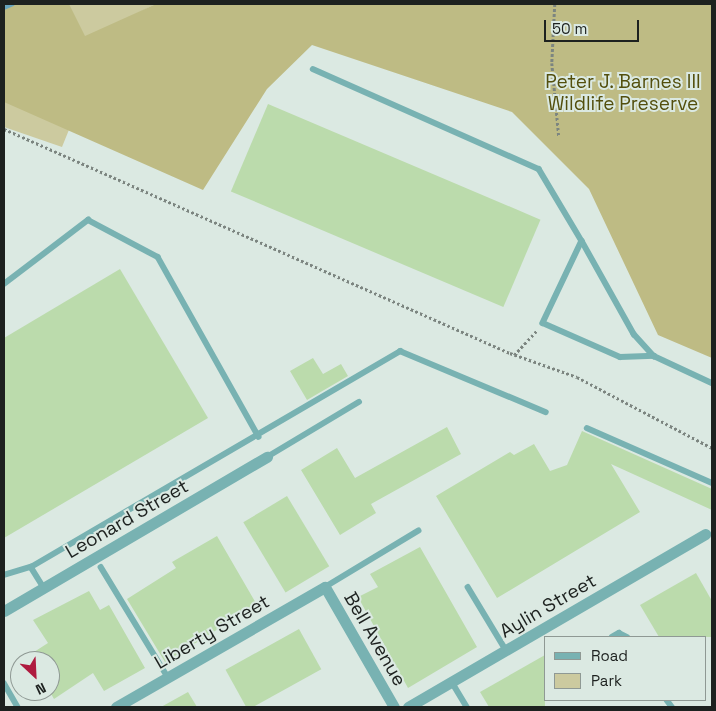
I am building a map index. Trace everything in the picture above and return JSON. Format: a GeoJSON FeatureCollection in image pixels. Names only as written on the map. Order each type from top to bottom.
{"type":"FeatureCollection","features":[{"type":"Feature","properties":{"kind":"street","name":"Leonard Street"},"geometry":{"type":"LineString","coordinates":[[4,611],[267,458]]}},
{"type":"Feature","properties":{"kind":"street","name":"Aylin Street"},"geometry":{"type":"LineString","coordinates":[[408,707],[706,534]]}},
{"type":"Feature","properties":{"kind":"street","name":"Liberty Street"},"geometry":{"type":"LineString","coordinates":[[116,707],[325,588]]}},
{"type":"Feature","properties":{"kind":"street","name":"Bell Avenue"},"geometry":{"type":"LineString","coordinates":[[325,588],[394,707]]}},
{"type":"Feature","properties":{"kind":"lane"},"geometry":{"type":"LineString","coordinates":[[313,69],[539,169],[634,334],[654,356],[712,384]]}},
{"type":"Feature","properties":{"kind":"lane"},"geometry":{"type":"LineString","coordinates":[[4,284],[88,220],[158,256],[259,437]]}},
{"type":"Feature","properties":{"kind":"lane"},"geometry":{"type":"LineString","coordinates":[[582,241],[543,323],[620,357],[654,356]]}},
{"type":"Feature","properties":{"kind":"lane"},"geometry":{"type":"LineString","coordinates":[[4,575],[31,567],[259,437],[400,351],[546,412]]}},
{"type":"Feature","properties":{"kind":"lane"},"geometry":{"type":"LineString","coordinates":[[267,458],[358,402]]}},
{"type":"Feature","properties":{"kind":"lane"},"geometry":{"type":"LineString","coordinates":[[587,428],[712,483]]}},
{"type":"Feature","properties":{"kind":"lane"},"geometry":{"type":"LineString","coordinates":[[325,588],[418,531]]}},
{"type":"Feature","properties":{"kind":"lane"},"geometry":{"type":"LineString","coordinates":[[31,567],[44,588]]}},
{"type":"Feature","properties":{"kind":"lane"},"geometry":{"type":"LineString","coordinates":[[101,567],[168,677]]}},
{"type":"Feature","properties":{"kind":"lane"},"geometry":{"type":"LineString","coordinates":[[468,587],[506,650]]}},
{"type":"Feature","properties":{"kind":"lane"},"geometry":{"type":"LineString","coordinates":[[614,636],[619,633],[625,636]]}},
{"type":"Feature","properties":{"kind":"lane"},"geometry":{"type":"LineString","coordinates":[[452,682],[467,707]]}},
{"type":"Feature","properties":{"kind":"lane"},"geometry":{"type":"LineString","coordinates":[[4,683],[18,707]]}},
{"type":"Feature","properties":{"kind":"path"},"geometry":{"type":"LineString","coordinates":[[555,4],[552,63],[559,137]]}},
{"type":"Feature","properties":{"kind":"path"},"geometry":{"type":"LineString","coordinates":[[4,129],[514,355],[576,377],[712,448]]}},
{"type":"Feature","properties":{"kind":"path"},"geometry":{"type":"LineString","coordinates":[[514,355],[543,323]]}},
{"type":"Feature","properties":{"kind":"green space"},"geometry":{"type":"Polygon","coordinates":[[[4,4],[156,4],[111,26],[62,147],[4,127],[4,4]]]}},
{"type":"Feature","properties":{"kind":"green space","name":"Peter J. Barnes III Wildlife Preserve"},"geometry":{"type":"Polygon","coordinates":[[[4,4],[69,4],[85,36],[156,4],[712,4],[712,358],[658,335],[589,189],[512,112],[312,45],[267,89],[203,190],[4,102],[4,4]]]}},
{"type":"Feature","properties":{"kind":"building"},"geometry":{"type":"Polygon","coordinates":[[[268,104],[540,220],[503,307],[231,191],[268,104]]]}},
{"type":"Feature","properties":{"kind":"building"},"geometry":{"type":"Polygon","coordinates":[[[120,269],[208,418],[4,538],[4,338],[120,269]]]}},
{"type":"Feature","properties":{"kind":"building"},"geometry":{"type":"Polygon","coordinates":[[[313,358],[323,374],[341,364],[348,376],[307,400],[290,371],[313,358]]]}},
{"type":"Feature","properties":{"kind":"building"},"geometry":{"type":"Polygon","coordinates":[[[447,427],[461,454],[371,504],[376,513],[340,535],[301,470],[337,448],[355,478],[447,427]]]}},
{"type":"Feature","properties":{"kind":"building"},"geometry":{"type":"Polygon","coordinates":[[[582,431],[712,489],[712,510],[611,464],[640,512],[497,598],[436,496],[510,452],[514,455],[534,444],[550,471],[567,465],[582,431]]]}},
{"type":"Feature","properties":{"kind":"building"},"geometry":{"type":"Polygon","coordinates":[[[287,496],[329,566],[286,593],[243,522],[287,496]]]}},
{"type":"Feature","properties":{"kind":"building"},"geometry":{"type":"Polygon","coordinates":[[[217,536],[257,605],[165,662],[127,599],[176,568],[172,562],[217,536]]]}},
{"type":"Feature","properties":{"kind":"building"},"geometry":{"type":"Polygon","coordinates":[[[420,547],[477,647],[408,688],[358,597],[378,587],[370,574],[420,547]]]}},
{"type":"Feature","properties":{"kind":"building"},"geometry":{"type":"Polygon","coordinates":[[[696,573],[712,601],[712,637],[658,636],[640,605],[696,573]]]}},
{"type":"Feature","properties":{"kind":"building"},"geometry":{"type":"Polygon","coordinates":[[[89,591],[100,610],[109,605],[145,668],[104,691],[93,673],[60,695],[60,651],[36,651],[48,643],[33,620],[89,591]]]}},
{"type":"Feature","properties":{"kind":"building"},"geometry":{"type":"Polygon","coordinates":[[[299,629],[321,669],[253,707],[246,707],[226,670],[299,629]]]}},
{"type":"Feature","properties":{"kind":"building"},"geometry":{"type":"Polygon","coordinates":[[[544,656],[545,707],[489,707],[480,692],[544,656]]]}},
{"type":"Feature","properties":{"kind":"building"},"geometry":{"type":"Polygon","coordinates":[[[188,692],[197,707],[161,707],[188,692]]]}},
{"type":"Feature","properties":{"kind":"waterway"},"geometry":{"type":"LineString","coordinates":[[4,8],[13,4]]}}]}
